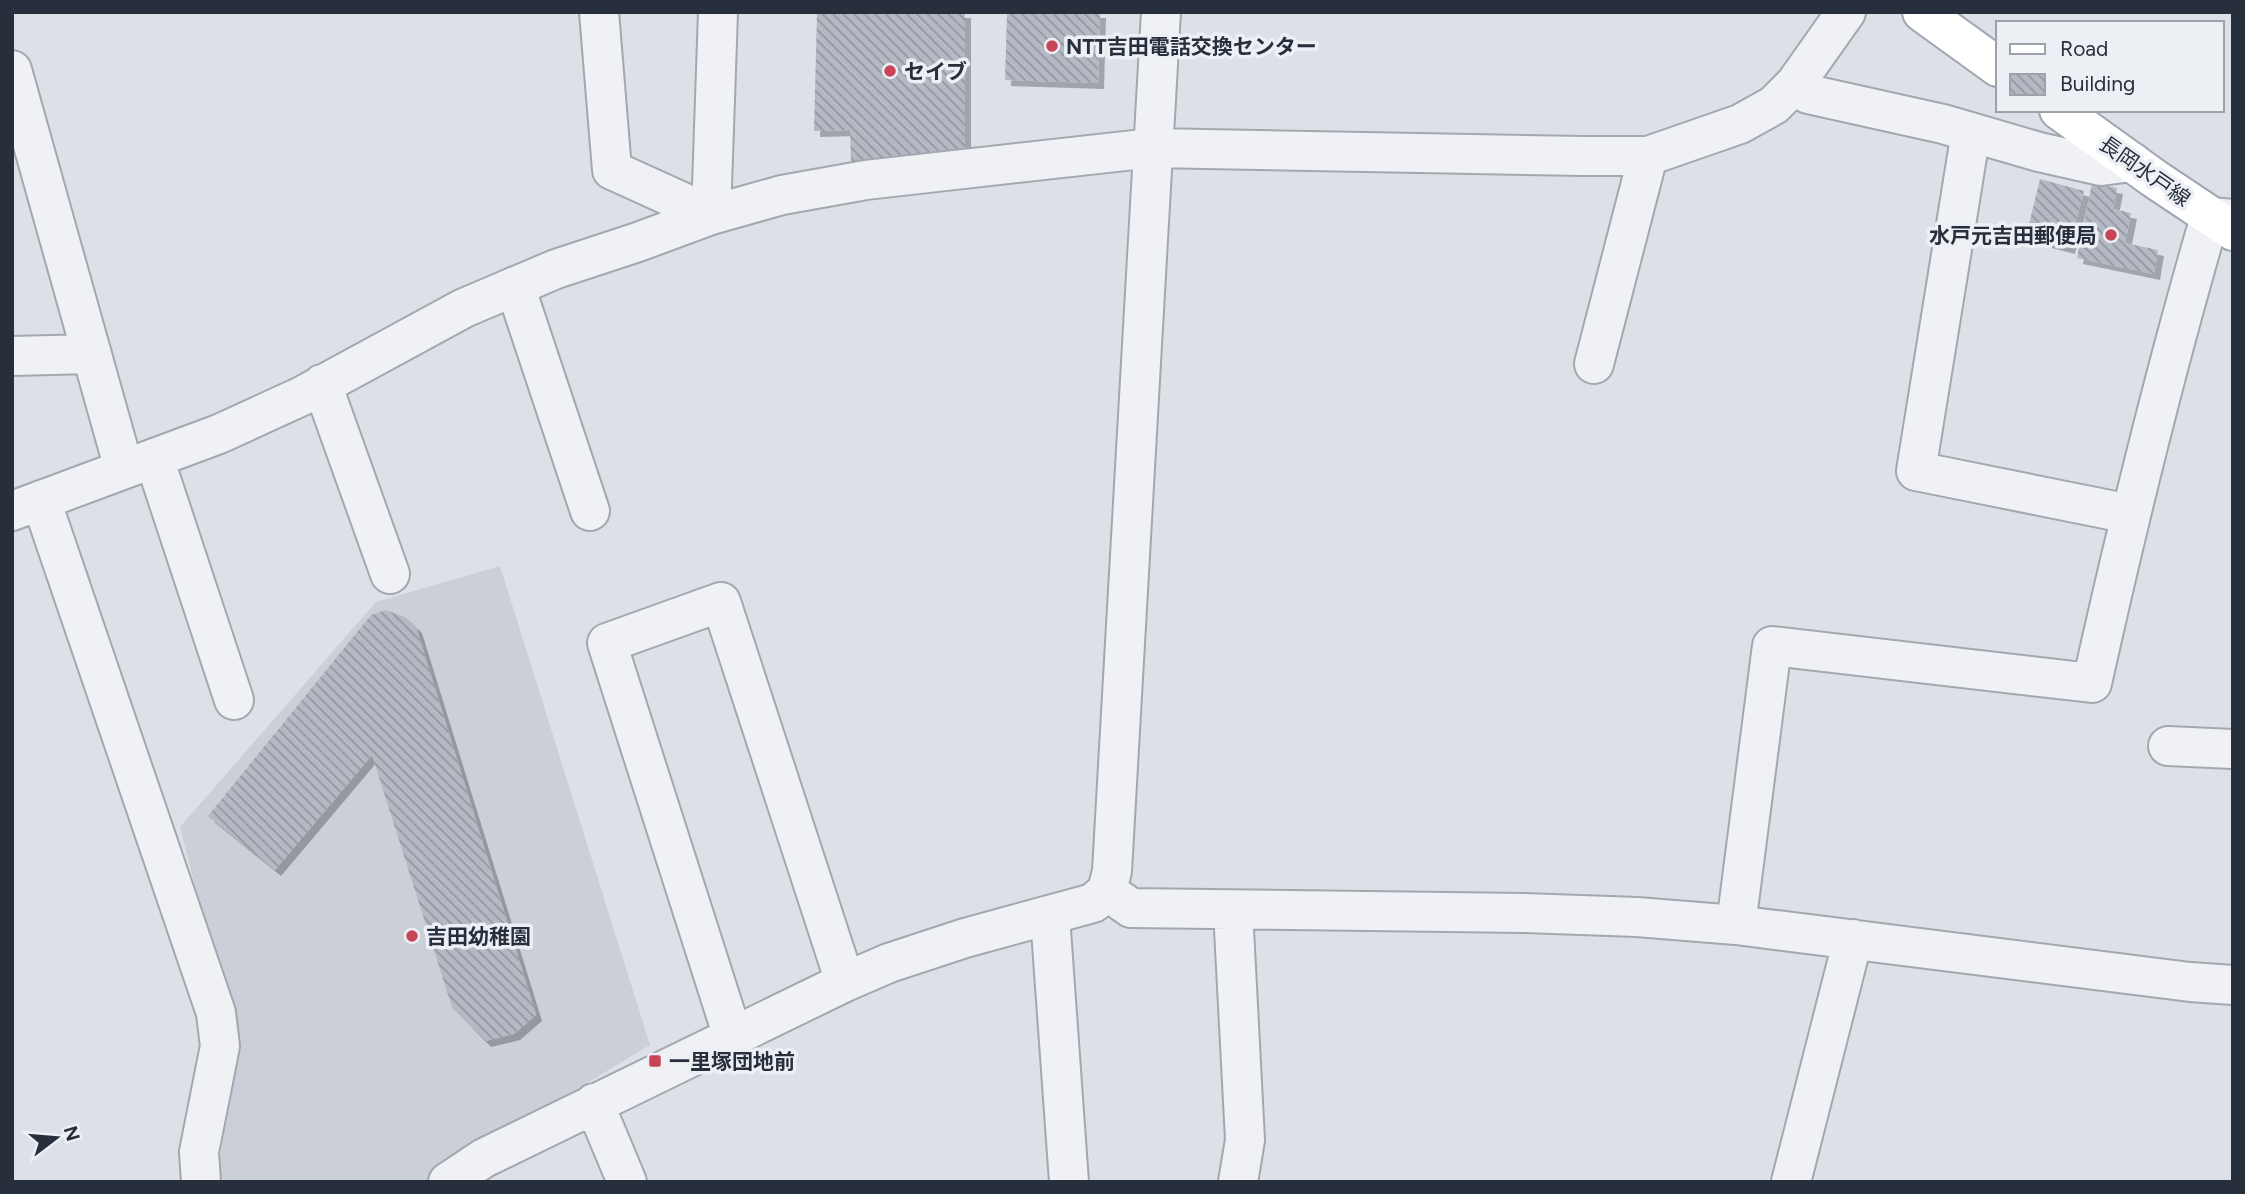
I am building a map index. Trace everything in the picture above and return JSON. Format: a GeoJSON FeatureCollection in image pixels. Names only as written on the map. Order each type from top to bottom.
{"type":"FeatureCollection","features":[{"type":"Feature","properties":{"kind":"main road"},"geometry":{"type":"LineString","coordinates":[[1922,12],[1996,66]]}},
{"type":"Feature","properties":{"kind":"main road","name":"長岡水戸線"},"geometry":{"type":"LineString","coordinates":[[2062,112],[2132,162],[2225,222]]}},
{"type":"Feature","properties":{"kind":"street"},"geometry":{"type":"LineString","coordinates":[[599,12],[612,170],[711,215]]}},
{"type":"Feature","properties":{"kind":"street"},"geometry":{"type":"LineString","coordinates":[[711,215],[718,12]]}},
{"type":"Feature","properties":{"kind":"street"},"geometry":{"type":"LineString","coordinates":[[448,1182],[484,1158],[845,982],[889,963],[965,938],[1093,903],[1107,891],[1113,857],[1161,12]]}},
{"type":"Feature","properties":{"kind":"street"},"geometry":{"type":"LineString","coordinates":[[201,1182],[199,1152],[220,1046],[216,1013],[27,506],[219,434],[322,384],[464,308],[556,268],[711,215],[782,195],[866,180],[1152,148],[1648,156],[1740,124],[1774,105],[1795,84],[1846,12]]}},
{"type":"Feature","properties":{"kind":"street"},"geometry":{"type":"LineString","coordinates":[[12,70],[92,354],[234,699]]}},
{"type":"Feature","properties":{"kind":"street"},"geometry":{"type":"LineString","coordinates":[[1795,84],[1808,94],[1971,132],[2039,152],[2101,166],[2132,162]]}},
{"type":"Feature","properties":{"kind":"street"},"geometry":{"type":"LineString","coordinates":[[1971,132],[1916,471],[2130,514]]}},
{"type":"Feature","properties":{"kind":"street"},"geometry":{"type":"LineString","coordinates":[[1594,364],[1648,156]]}},
{"type":"Feature","properties":{"kind":"street"},"geometry":{"type":"LineString","coordinates":[[1736,925],[1772,646],[2092,683],[2130,514],[2179,322],[2225,222]]}},
{"type":"Feature","properties":{"kind":"street"},"geometry":{"type":"LineString","coordinates":[[515,286],[590,511]]}},
{"type":"Feature","properties":{"kind":"street"},"geometry":{"type":"LineString","coordinates":[[12,356],[92,354]]}},
{"type":"Feature","properties":{"kind":"street"},"geometry":{"type":"LineString","coordinates":[[322,384],[390,574]]}},
{"type":"Feature","properties":{"kind":"street"},"geometry":{"type":"LineString","coordinates":[[733,1037],[607,643],[721,602],[845,982]]}},
{"type":"Feature","properties":{"kind":"street"},"geometry":{"type":"LineString","coordinates":[[2168,746],[2233,749]]}},
{"type":"Feature","properties":{"kind":"street"},"geometry":{"type":"LineString","coordinates":[[1107,891],[1131,908],[1536,913],[1736,925],[2233,985]]}},
{"type":"Feature","properties":{"kind":"street"},"geometry":{"type":"LineString","coordinates":[[1233,910],[1245,1140],[1238,1182]]}},
{"type":"Feature","properties":{"kind":"street"},"geometry":{"type":"LineString","coordinates":[[1050,916],[1069,1182]]}},
{"type":"Feature","properties":{"kind":"street"},"geometry":{"type":"LineString","coordinates":[[1791,1182],[1853,939]]}},
{"type":"Feature","properties":{"kind":"street"},"geometry":{"type":"LineString","coordinates":[[594,1103],[627,1182]]}},
{"type":"Feature","properties":{"kind":"shaded area","name":"吉田幼稚園"},"geometry":{"type":"Polygon","coordinates":[[[500,566],[650,1045],[485,1145],[431,1182],[222,1182],[218,1170],[238,1054],[180,827],[376,602],[500,566]]]}},
{"type":"Feature","properties":{"kind":"building","name":"セイブ"},"geometry":{"type":"Polygon","coordinates":[[[817,12],[965,12],[965,152],[851,162],[850,130],[814,131],[817,12]]]}},
{"type":"Feature","properties":{"kind":"building","name":"NTT吉田電話交換センター"},"geometry":{"type":"Polygon","coordinates":[[[1007,12],[1100,12],[1098,83],[1005,80],[1007,12]]]}},
{"type":"Feature","properties":{"kind":"building"},"geometry":{"type":"Polygon","coordinates":[[[2040,179],[2084,191],[2069,248],[2026,237],[2040,179]]]}},
{"type":"Feature","properties":{"kind":"building"},"geometry":{"type":"Polygon","coordinates":[[[2092,183],[2117,188],[2113,209],[2131,213],[2125,243],[2158,250],[2154,274],[2077,258],[2092,183]]]}},
{"type":"Feature","properties":{"kind":"building"},"geometry":{"type":"Polygon","coordinates":[[[385,610],[405,617],[416,627],[536,1015],[514,1034],[485,1041],[452,1007],[372,755],[275,870],[208,816],[371,615],[385,610]]]}},
{"type":"Feature","properties":{"kind":"place","name":"NTT吉田電話交換センター"},"geometry":{"type":"Point","coordinates":[1052,46]}},
{"type":"Feature","properties":{"kind":"place","name":"セイブ"},"geometry":{"type":"Point","coordinates":[890,71]}},
{"type":"Feature","properties":{"kind":"place","name":"水戸元吉田郵便局"},"geometry":{"type":"Point","coordinates":[2111,235]}},
{"type":"Feature","properties":{"kind":"place","name":"吉田幼稚園"},"geometry":{"type":"Point","coordinates":[412,936]}},
{"type":"Feature","properties":{"kind":"place","name":"一里塚団地前"},"geometry":{"type":"Point","coordinates":[655,1061]}}]}
